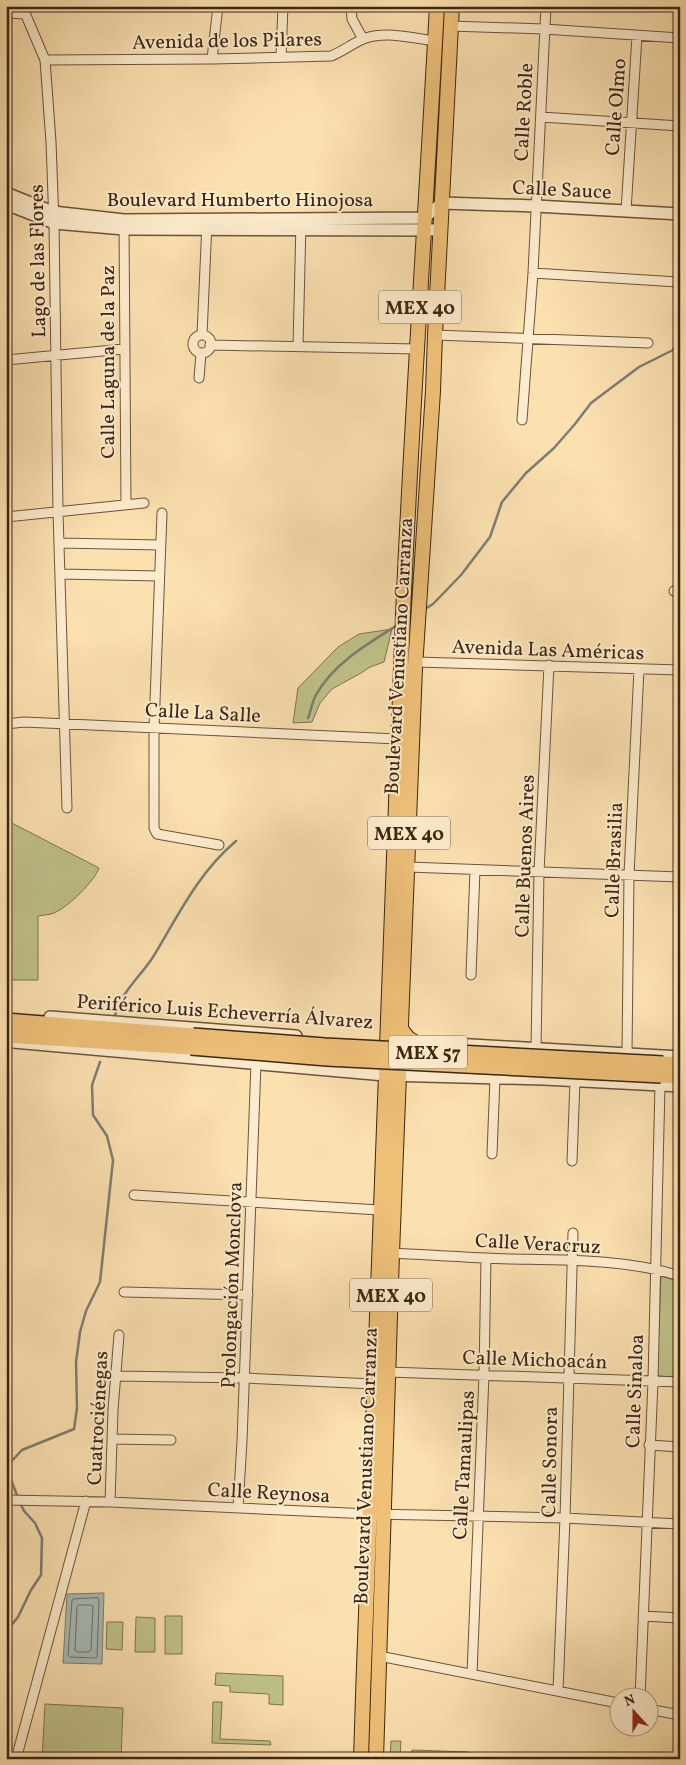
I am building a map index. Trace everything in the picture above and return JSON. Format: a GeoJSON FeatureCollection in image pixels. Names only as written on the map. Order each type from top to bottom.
{"type":"FeatureCollection","features":[{"type":"Feature","properties":{"kind":"highway","name":"Periférico Luis Echeverría Álvarez"},"geometry":{"type":"LineString","coordinates":[[6,1021],[192,1042]]}},
{"type":"Feature","properties":{"kind":"highway","name":"Periférico Luis Echeverría Álvarez"},"geometry":{"type":"LineString","coordinates":[[6,1035],[335,1047],[680,1076]]}},
{"type":"Feature","properties":{"kind":"highway","name":"Periférico Luis Echeverría Álvarez"},"geometry":{"type":"LineString","coordinates":[[661,1075],[680,1064]]}},
{"type":"Feature","properties":{"kind":"main road","name":"Boulevard Venustiano Carranza"},"geometry":{"type":"LineString","coordinates":[[376,1759],[392,1253],[392,1075],[386,1043],[404,608],[437,6]]}},
{"type":"Feature","properties":{"kind":"main road","name":"Boulevard Venustiano Carranza"},"geometry":{"type":"LineString","coordinates":[[361,1759],[378,1210],[392,1075],[400,1044],[401,1029],[419,601],[433,401],[452,6]]}},
{"type":"Feature","properties":{"kind":"main road"},"geometry":{"type":"LineString","coordinates":[[401,1029],[408,1038],[418,1044]]}},
{"type":"Feature","properties":{"kind":"street"},"geometry":{"type":"LineString","coordinates":[[281,57],[283,6]]}},
{"type":"Feature","properties":{"kind":"street"},"geometry":{"type":"LineString","coordinates":[[351,6],[352,19],[363,38]]}},
{"type":"Feature","properties":{"kind":"street","name":"Calle Roble"},"geometry":{"type":"LineString","coordinates":[[522,420],[533,273],[546,6]]}},
{"type":"Feature","properties":{"kind":"street"},"geometry":{"type":"LineString","coordinates":[[212,59],[220,8]]}},
{"type":"Feature","properties":{"kind":"street"},"geometry":{"type":"LineString","coordinates":[[6,13],[23,10]]}},
{"type":"Feature","properties":{"kind":"street","name":"Lago de las Flores"},"geometry":{"type":"LineString","coordinates":[[23,10],[45,60],[51,142],[54,217],[58,512],[67,808]]}},
{"type":"Feature","properties":{"kind":"street"},"geometry":{"type":"LineString","coordinates":[[450,26],[544,29],[680,38]]}},
{"type":"Feature","properties":{"kind":"street","name":"Avenida de los Pilares"},"geometry":{"type":"LineString","coordinates":[[45,60],[331,56],[363,38],[382,35],[435,41]]}},
{"type":"Feature","properties":{"kind":"street","name":"Calle Olmo"},"geometry":{"type":"LineString","coordinates":[[626,211],[636,36]]}},
{"type":"Feature","properties":{"kind":"street"},"geometry":{"type":"LineString","coordinates":[[540,117],[680,126]]}},
{"type":"Feature","properties":{"kind":"street","name":"Boulevard Humberto Hinojosa"},"geometry":{"type":"LineString","coordinates":[[6,193],[54,217]]}},
{"type":"Feature","properties":{"kind":"street"},"geometry":{"type":"LineString","coordinates":[[424,224],[442,203]]}},
{"type":"Feature","properties":{"kind":"street","name":"Calle Sauce"},"geometry":{"type":"LineString","coordinates":[[442,203],[680,214]]}},
{"type":"Feature","properties":{"kind":"street","name":"Boulevard Humberto Hinojosa"},"geometry":{"type":"LineString","coordinates":[[6,204],[54,217],[124,224],[375,223],[424,224],[441,230]]}},
{"type":"Feature","properties":{"kind":"street"},"geometry":{"type":"LineString","coordinates":[[298,346],[301,223]]}},
{"type":"Feature","properties":{"kind":"street","name":"Calle Laguna de la Paz"},"geometry":{"type":"LineString","coordinates":[[124,224],[126,504]]}},
{"type":"Feature","properties":{"kind":"street"},"geometry":{"type":"LineString","coordinates":[[202,335],[207,224]]}},
{"type":"Feature","properties":{"kind":"street"},"geometry":{"type":"LineString","coordinates":[[533,273],[678,282]]}},
{"type":"Feature","properties":{"kind":"street"},"geometry":{"type":"LineString","coordinates":[[202,335],[209,338],[210,345],[207,350],[201,352],[194,348],[193,342],[196,337],[202,335]]}},
{"type":"Feature","properties":{"kind":"street"},"geometry":{"type":"LineString","coordinates":[[435,335],[648,343]]}},
{"type":"Feature","properties":{"kind":"street"},"geometry":{"type":"LineString","coordinates":[[210,345],[417,349]]}},
{"type":"Feature","properties":{"kind":"street"},"geometry":{"type":"LineString","coordinates":[[6,360],[124,349]]}},
{"type":"Feature","properties":{"kind":"street"},"geometry":{"type":"LineString","coordinates":[[199,378],[201,352]]}},
{"type":"Feature","properties":{"kind":"street"},"geometry":{"type":"LineString","coordinates":[[6,517],[144,503]]}},
{"type":"Feature","properties":{"kind":"street"},"geometry":{"type":"LineString","coordinates":[[162,513],[154,728],[154,828],[155,832],[160,835],[218,845]]}},
{"type":"Feature","properties":{"kind":"street"},"geometry":{"type":"LineString","coordinates":[[59,543],[160,545]]}},
{"type":"Feature","properties":{"kind":"street"},"geometry":{"type":"LineString","coordinates":[[60,574],[159,576]]}},
{"type":"Feature","properties":{"kind":"street","name":"Avenida Las Américas"},"geometry":{"type":"LineString","coordinates":[[416,662],[680,670]]}},
{"type":"Feature","properties":{"kind":"street","name":"Calle Buenos Aires"},"geometry":{"type":"LineString","coordinates":[[536,1049],[540,872],[549,665]]}},
{"type":"Feature","properties":{"kind":"street","name":"Calle Brasilia"},"geometry":{"type":"LineString","coordinates":[[627,1053],[629,875],[639,669]]}},
{"type":"Feature","properties":{"kind":"street","name":"Calle La Salle"},"geometry":{"type":"LineString","coordinates":[[6,724],[24,722],[398,739]]}},
{"type":"Feature","properties":{"kind":"street"},"geometry":{"type":"LineString","coordinates":[[408,867],[680,877]]}},
{"type":"Feature","properties":{"kind":"street"},"geometry":{"type":"LineString","coordinates":[[471,975],[475,870]]}},
{"type":"Feature","properties":{"kind":"street","name":"Periférico Luis Echeverría Álvarez"},"geometry":{"type":"LineString","coordinates":[[6,1015],[142,1023],[366,1043],[437,1044],[680,1057]]}},
{"type":"Feature","properties":{"kind":"street"},"geometry":{"type":"LineString","coordinates":[[6,1041],[392,1075],[575,1081],[661,1075],[680,1086]]}},
{"type":"Feature","properties":{"kind":"street"},"geometry":{"type":"LineString","coordinates":[[363,1073],[373,1066],[375,1061],[374,1051],[366,1043]]}},
{"type":"Feature","properties":{"kind":"street"},"geometry":{"type":"LineString","coordinates":[[420,1075],[411,1066],[410,1056],[417,1048],[437,1044]]}},
{"type":"Feature","properties":{"kind":"street","name":"Prolongación Monclova"},"geometry":{"type":"LineString","coordinates":[[238,1508],[256,1064]]}},
{"type":"Feature","properties":{"kind":"street","name":"Calle Sinaloa"},"geometry":{"type":"LineString","coordinates":[[640,1688],[653,1381],[661,1075]]}},
{"type":"Feature","properties":{"kind":"street"},"geometry":{"type":"LineString","coordinates":[[492,1154],[495,1078]]}},
{"type":"Feature","properties":{"kind":"street"},"geometry":{"type":"LineString","coordinates":[[572,1161],[575,1081]]}},
{"type":"Feature","properties":{"kind":"street"},"geometry":{"type":"LineString","coordinates":[[134,1195],[378,1210]]}},
{"type":"Feature","properties":{"kind":"street","name":"Calle Sonora"},"geometry":{"type":"LineString","coordinates":[[558,1691],[573,1233]]}},
{"type":"Feature","properties":{"kind":"street","name":"Calle Veracruz"},"geometry":{"type":"LineString","coordinates":[[392,1253],[572,1260],[656,1268],[680,1276]]}},
{"type":"Feature","properties":{"kind":"street","name":"Calle Tamaulipas"},"geometry":{"type":"LineString","coordinates":[[472,1674],[484,1375],[486,1258]]}},
{"type":"Feature","properties":{"kind":"street"},"geometry":{"type":"LineString","coordinates":[[124,1292],[248,1295]]}},
{"type":"Feature","properties":{"kind":"street","name":"Cuatrociénegas"},"geometry":{"type":"LineString","coordinates":[[110,1502],[119,1335]]}},
{"type":"Feature","properties":{"kind":"street","name":"Calle Michoacán"},"geometry":{"type":"LineString","coordinates":[[388,1372],[680,1382]]}},
{"type":"Feature","properties":{"kind":"street"},"geometry":{"type":"LineString","coordinates":[[116,1376],[244,1378],[374,1384]]}},
{"type":"Feature","properties":{"kind":"street"},"geometry":{"type":"LineString","coordinates":[[112,1439],[171,1440]]}},
{"type":"Feature","properties":{"kind":"street"},"geometry":{"type":"LineString","coordinates":[[649,1445],[680,1447]]}},
{"type":"Feature","properties":{"kind":"street","name":"Calle Reynosa"},"geometry":{"type":"LineString","coordinates":[[6,1500],[86,1501],[370,1514],[565,1518],[680,1524]]}},
{"type":"Feature","properties":{"kind":"street"},"geometry":{"type":"LineString","coordinates":[[16,1759],[86,1501]]}},
{"type":"Feature","properties":{"kind":"street"},"geometry":{"type":"LineString","coordinates":[[644,1616],[680,1618]]}},
{"type":"Feature","properties":{"kind":"street"},"geometry":{"type":"LineString","coordinates":[[379,1656],[608,1701]]}},
{"type":"Feature","properties":{"kind":"street"},"geometry":{"type":"LineString","coordinates":[[658,1711],[680,1715]]}},
{"type":"Feature","properties":{"kind":"green space"},"geometry":{"type":"Polygon","coordinates":[[[392,629],[384,662],[370,667],[332,689],[320,703],[312,722],[293,723],[298,688],[338,647],[359,634],[392,629]]]}},
{"type":"Feature","properties":{"kind":"green space"},"geometry":{"type":"Polygon","coordinates":[[[6,820],[99,868],[80,894],[60,910],[48,915],[38,916],[38,980],[6,980],[6,820]]]}},
{"type":"Feature","properties":{"kind":"green space"},"geometry":{"type":"Polygon","coordinates":[[[661,1276],[680,1282],[680,1377],[657,1376],[661,1276]]]}},
{"type":"Feature","properties":{"kind":"green space"},"geometry":{"type":"Polygon","coordinates":[[[165,1616],[182,1616],[182,1654],[165,1654],[165,1616]]]}},
{"type":"Feature","properties":{"kind":"green space"},"geometry":{"type":"Polygon","coordinates":[[[136,1617],[155,1618],[155,1652],[135,1652],[136,1617]]]}},
{"type":"Feature","properties":{"kind":"green space"},"geometry":{"type":"Polygon","coordinates":[[[107,1622],[123,1622],[122,1650],[106,1649],[107,1622]]]}},
{"type":"Feature","properties":{"kind":"green space"},"geometry":{"type":"Polygon","coordinates":[[[216,1673],[283,1676],[283,1705],[269,1704],[269,1694],[230,1692],[230,1686],[215,1685],[216,1673]]]}},
{"type":"Feature","properties":{"kind":"green space"},"geometry":{"type":"Polygon","coordinates":[[[213,1702],[222,1702],[220,1739],[270,1741],[271,1745],[212,1743],[213,1702]]]}},
{"type":"Feature","properties":{"kind":"green space"},"geometry":{"type":"Polygon","coordinates":[[[45,1704],[123,1708],[121,1759],[42,1759],[45,1704]]]}},
{"type":"Feature","properties":{"kind":"green space"},"geometry":{"type":"Polygon","coordinates":[[[391,1741],[401,1741],[400,1759],[390,1759],[391,1741]]]}},
{"type":"Feature","properties":{"kind":"green space"},"geometry":{"type":"Polygon","coordinates":[[[412,1750],[469,1752],[469,1759],[412,1759],[412,1750]]]}},
{"type":"Feature","properties":{"kind":"green space"},"geometry":{"type":"Polygon","coordinates":[[[212,1753],[266,1755],[266,1759],[211,1759],[212,1753]]]}},
{"type":"Feature","properties":{"kind":"water"},"geometry":{"type":"Polygon","coordinates":[[[104,1593],[102,1664],[63,1663],[67,1594],[104,1593]]]}},
{"type":"Feature","properties":{"kind":"waterway"},"geometry":{"type":"LineString","coordinates":[[425,609],[433,604],[461,575],[490,537],[502,502],[526,473],[554,448],[591,403],[639,367],[673,350],[680,338]]}},
{"type":"Feature","properties":{"kind":"waterway"},"geometry":{"type":"LineString","coordinates":[[308,718],[316,695],[341,664],[396,626]]}},
{"type":"Feature","properties":{"kind":"waterway"},"geometry":{"type":"LineString","coordinates":[[115,1015],[123,996],[153,957],[200,881],[223,853],[236,841]]}},
{"type":"Feature","properties":{"kind":"waterway"},"geometry":{"type":"LineString","coordinates":[[18,1498],[10,1477],[9,1464],[22,1450],[74,1429],[77,1408],[76,1362],[80,1332],[86,1311],[100,1282],[113,1160],[107,1136],[93,1115],[92,1085],[100,1062]]}},
{"type":"Feature","properties":{"kind":"waterway"},"geometry":{"type":"LineString","coordinates":[[6,1632],[18,1617],[31,1590],[41,1575],[42,1538],[35,1523],[24,1511],[20,1503]]}}]}
